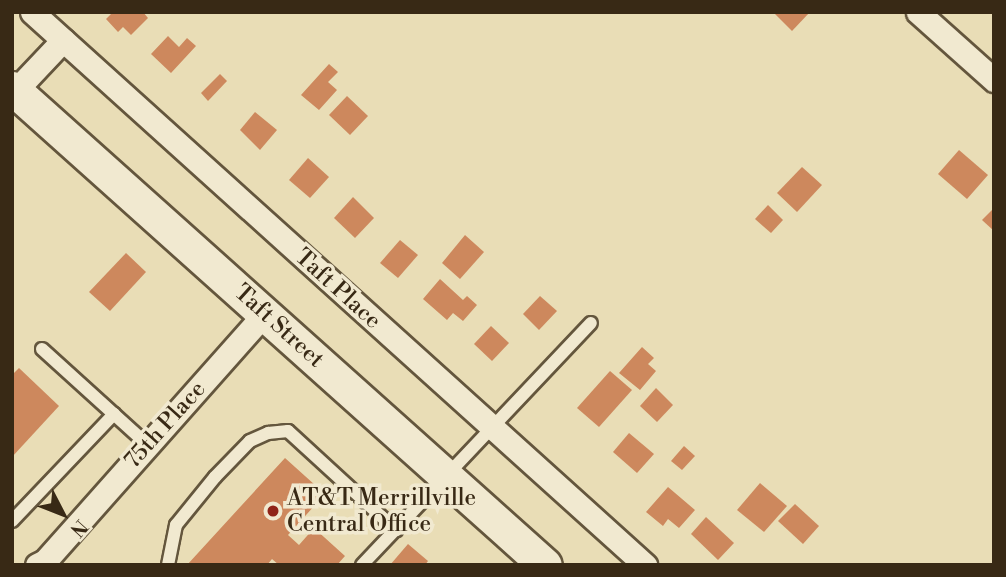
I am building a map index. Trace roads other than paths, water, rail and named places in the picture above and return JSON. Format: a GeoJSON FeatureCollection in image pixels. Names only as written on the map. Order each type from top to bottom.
{"type":"FeatureCollection","features":[{"type":"Feature","properties":{"kind":"main road","name":"Taft Street"},"geometry":{"type":"LineString","coordinates":[[14,90],[545,565]]}},
{"type":"Feature","properties":{"kind":"street","name":"Taft Place"},"geometry":{"type":"LineString","coordinates":[[32,12],[645,565]]}},
{"type":"Feature","properties":{"kind":"street"},"geometry":{"type":"LineString","coordinates":[[918,12],[994,80]]}},
{"type":"Feature","properties":{"kind":"street"},"geometry":{"type":"LineString","coordinates":[[14,90],[63,40]]}},
{"type":"Feature","properties":{"kind":"street","name":"75th Place"},"geometry":{"type":"LineString","coordinates":[[37,565],[45,561],[264,314]]}},
{"type":"Feature","properties":{"kind":"lane"},"geometry":{"type":"LineString","coordinates":[[362,565],[591,323]]}},
{"type":"Feature","properties":{"kind":"lane"},"geometry":{"type":"LineString","coordinates":[[42,349],[148,444]]}},
{"type":"Feature","properties":{"kind":"lane"},"geometry":{"type":"LineString","coordinates":[[12,521],[114,414]]}},
{"type":"Feature","properties":{"kind":"lane"},"geometry":{"type":"LineString","coordinates":[[168,565],[176,525],[215,477],[250,441],[268,433],[288,431],[396,530]]}},
{"type":"Feature","properties":{"kind":"place","name":"AT&T Merrillville Central Office"},"geometry":{"type":"Point","coordinates":[273,511]}}]}
